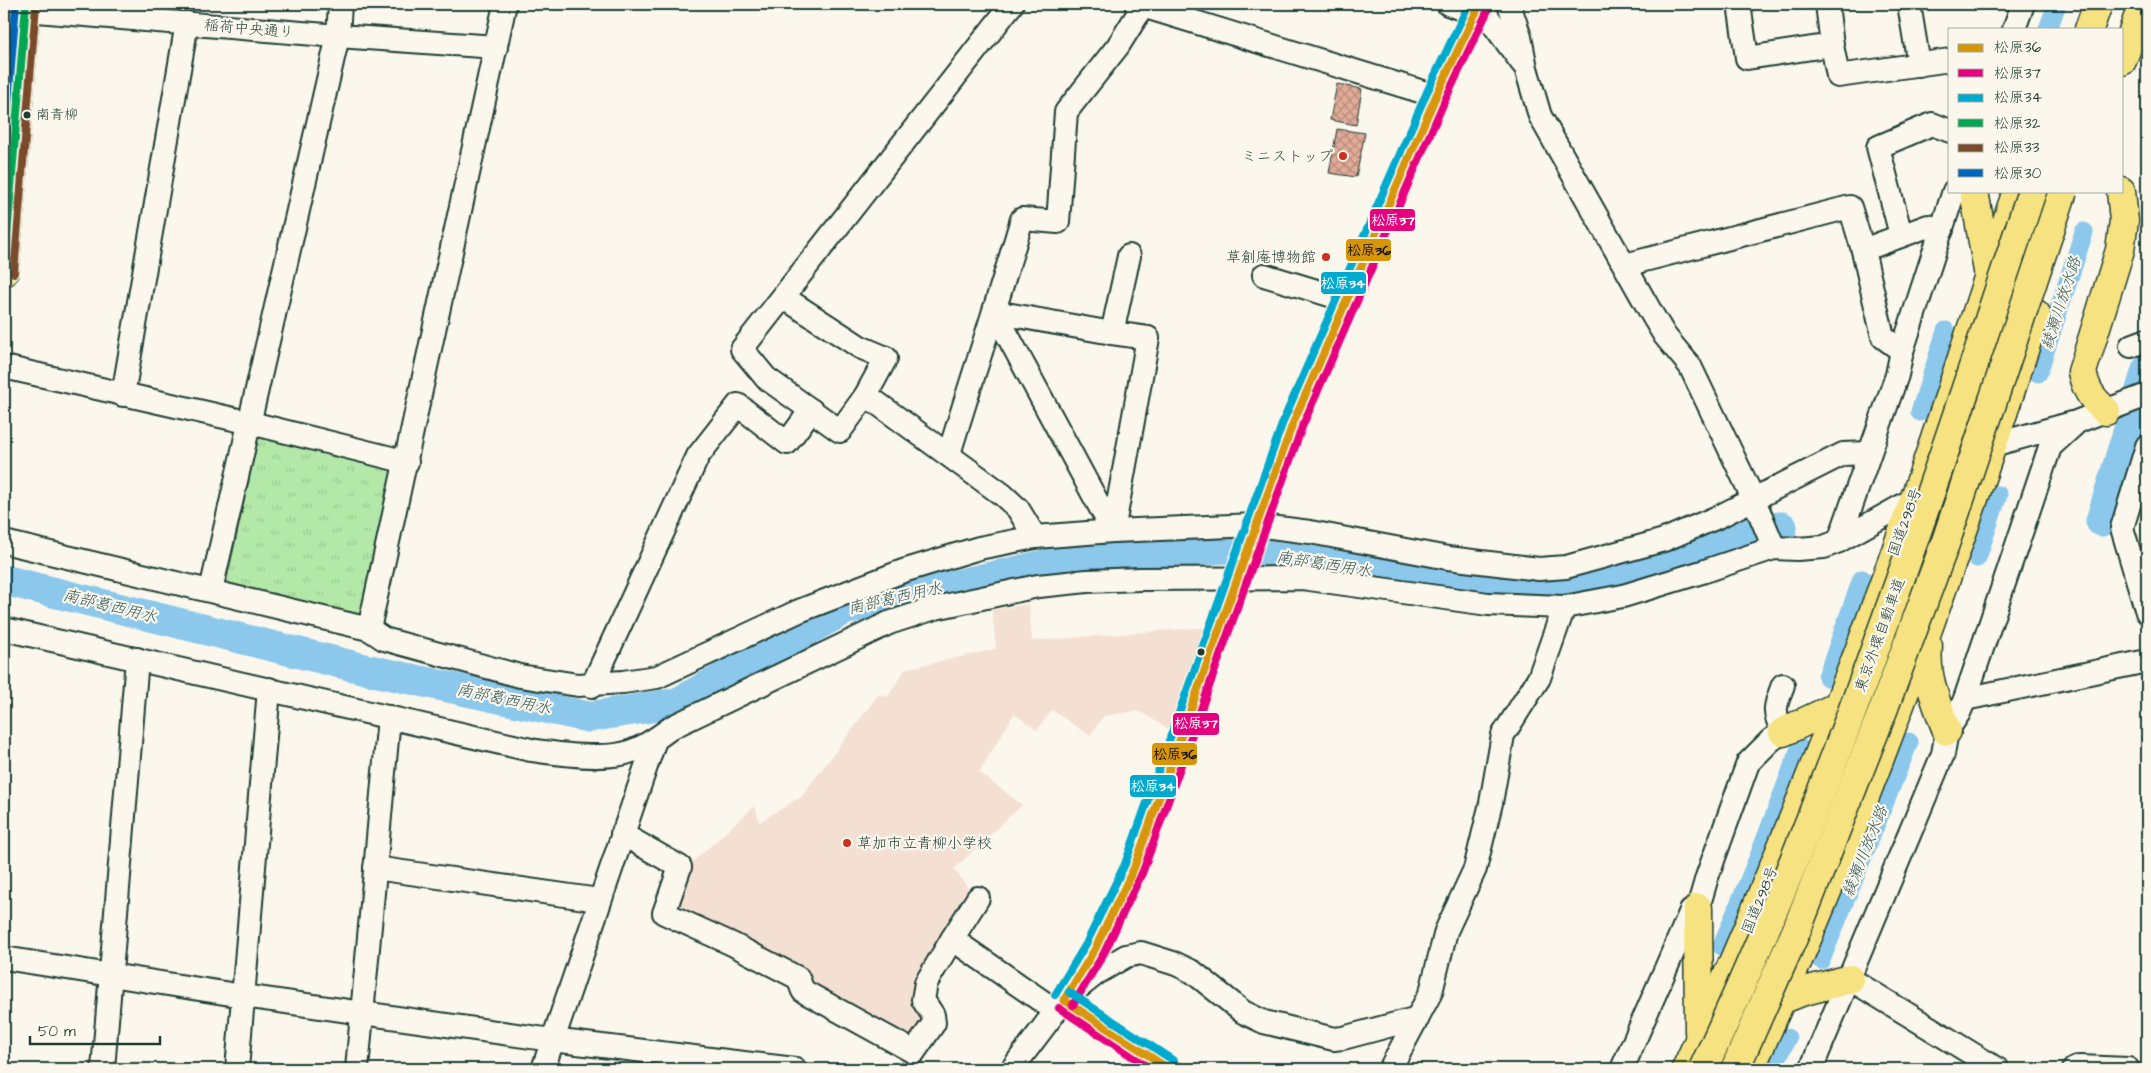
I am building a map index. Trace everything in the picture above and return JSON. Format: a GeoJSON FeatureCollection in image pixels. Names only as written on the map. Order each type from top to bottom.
{"type":"FeatureCollection","features":[{"type":"Feature","properties":{"kind":"main road"},"geometry":{"type":"LineString","coordinates":[[2073,28],[2082,4]]}},
{"type":"Feature","properties":{"kind":"main road"},"geometry":{"type":"LineString","coordinates":[[2089,28],[2098,4]]}},
{"type":"Feature","properties":{"kind":"main road"},"geometry":{"type":"LineString","coordinates":[[2120,28],[2129,4]]}},
{"type":"Feature","properties":{"kind":"main road"},"geometry":{"type":"LineString","coordinates":[[2124,56],[2143,4]]}},
{"type":"Feature","properties":{"kind":"main road"},"geometry":{"type":"LineString","coordinates":[[4,272],[18,6]]}},
{"type":"Feature","properties":{"kind":"main road"},"geometry":{"type":"LineString","coordinates":[[1974,192],[1988,275]]}},
{"type":"Feature","properties":{"kind":"main road","name":"国道298号"},"geometry":{"type":"LineString","coordinates":[[1686,1069],[1743,942],[1838,706],[1914,499],[2017,192]]}},
{"type":"Feature","properties":{"kind":"main road","name":"東京外環自動車道"},"geometry":{"type":"LineString","coordinates":[[1703,1069],[1790,869],[1857,698],[1917,534],[2032,192]]}},
{"type":"Feature","properties":{"kind":"main road","name":"東京外環自動車道"},"geometry":{"type":"LineString","coordinates":[[1735,1069],[1797,929],[1892,686],[1946,541],[2063,192]]}},
{"type":"Feature","properties":{"kind":"main road"},"geometry":{"type":"LineString","coordinates":[[1750,1069],[1781,1000],[1875,772],[1930,627],[2078,192]]}},
{"type":"Feature","properties":{"kind":"main road"},"geometry":{"type":"LineString","coordinates":[[2111,409],[2092,398],[2085,387],[2082,372],[2120,250],[2124,221],[2121,192]]}},
{"type":"Feature","properties":{"kind":"main road"},"geometry":{"type":"LineString","coordinates":[[1930,627],[1926,664],[1932,690],[1947,731]]}},
{"type":"Feature","properties":{"kind":"main road"},"geometry":{"type":"LineString","coordinates":[[1783,732],[1838,706]]}},
{"type":"Feature","properties":{"kind":"main road"},"geometry":{"type":"LineString","coordinates":[[1698,908],[1699,1041]]}},
{"type":"Feature","properties":{"kind":"main road"},"geometry":{"type":"LineString","coordinates":[[1781,1000],[1801,992],[1850,979]]}},
{"type":"Feature","properties":{"kind":"street"},"geometry":{"type":"LineString","coordinates":[[211,590],[251,423],[338,36],[340,4]]}},
{"type":"Feature","properties":{"kind":"street"},"geometry":{"type":"LineString","coordinates":[[369,629],[407,462],[505,4]]}},
{"type":"Feature","properties":{"kind":"street"},"geometry":{"type":"LineString","coordinates":[[783,297],[860,346],[886,358],[866,395],[840,431],[766,378],[742,349],[1012,4]]}},
{"type":"Feature","properties":{"kind":"street"},"geometry":{"type":"LineString","coordinates":[[1448,4],[1478,8],[1526,68]]}},
{"type":"Feature","properties":{"kind":"street"},"geometry":{"type":"LineString","coordinates":[[1509,4],[1520,37],[1526,68],[1544,123],[1665,336],[1690,366],[1754,500],[1774,548]]}},
{"type":"Feature","properties":{"kind":"street"},"geometry":{"type":"LineString","coordinates":[[1739,4],[1747,58],[1832,45]]}},
{"type":"Feature","properties":{"kind":"street"},"geometry":{"type":"LineString","coordinates":[[1827,4],[1838,76],[1948,60]]}},
{"type":"Feature","properties":{"kind":"street"},"geometry":{"type":"LineString","coordinates":[[1909,4],[1919,65]]}},
{"type":"Feature","properties":{"kind":"street"},"geometry":{"type":"LineString","coordinates":[[2014,28],[2023,4]]}},
{"type":"Feature","properties":{"kind":"street"},"geometry":{"type":"LineString","coordinates":[[949,454],[986,332],[995,312],[1022,219],[1058,222],[1066,112],[1113,53],[1139,5],[1436,96]]}},
{"type":"Feature","properties":{"kind":"street","name":"稲荷中央通り"},"geometry":{"type":"LineString","coordinates":[[18,6],[186,24],[496,47]]}},
{"type":"Feature","properties":{"kind":"street"},"geometry":{"type":"LineString","coordinates":[[1012,1069],[1060,1006],[1095,949],[1134,868],[1293,423],[1436,96],[1478,8]]}},
{"type":"Feature","properties":{"kind":"street"},"geometry":{"type":"LineString","coordinates":[[123,395],[186,24]]}},
{"type":"Feature","properties":{"kind":"street"},"geometry":{"type":"LineString","coordinates":[[1901,235],[1878,146],[1932,124],[1948,130]]}},
{"type":"Feature","properties":{"kind":"street"},"geometry":{"type":"LineString","coordinates":[[1839,542],[1897,375],[1902,351],[1954,192]]}},
{"type":"Feature","properties":{"kind":"street"},"geometry":{"type":"LineString","coordinates":[[1625,265],[1850,207],[1863,250],[1883,337],[1902,351]]}},
{"type":"Feature","properties":{"kind":"street"},"geometry":{"type":"LineString","coordinates":[[1863,250],[1928,226],[1942,230]]}},
{"type":"Feature","properties":{"kind":"street"},"geometry":{"type":"LineString","coordinates":[[1112,333],[1129,256]]}},
{"type":"Feature","properties":{"kind":"street"},"geometry":{"type":"LineString","coordinates":[[1264,275],[1346,300]]}},
{"type":"Feature","properties":{"kind":"street"},"geometry":{"type":"LineString","coordinates":[[995,312],[1148,338],[1113,530]]}},
{"type":"Feature","properties":{"kind":"street"},"geometry":{"type":"LineString","coordinates":[[995,312],[1113,530]]}},
{"type":"Feature","properties":{"kind":"street"},"geometry":{"type":"LineString","coordinates":[[4,367],[251,423],[407,462]]}},
{"type":"Feature","properties":{"kind":"street"},"geometry":{"type":"LineString","coordinates":[[866,395],[1003,495],[1018,509],[1035,537]]}},
{"type":"Feature","properties":{"kind":"street"},"geometry":{"type":"LineString","coordinates":[[4,629],[531,750],[562,755],[605,755],[630,752],[655,740],[672,727],[889,623],[935,608],[1038,586],[1087,581],[1238,574],[1321,580],[1488,604],[1564,606],[1623,596],[1774,548],[1824,547],[1839,542],[1914,499],[1993,444],[2076,422],[2147,395]]}},
{"type":"Feature","properties":{"kind":"street"},"geometry":{"type":"LineString","coordinates":[[592,686],[698,456],[738,405],[787,443],[811,410]]}},
{"type":"Feature","properties":{"kind":"street"},"geometry":{"type":"LineString","coordinates":[[1811,1069],[1943,754],[1947,731],[1959,713],[1965,699],[2050,447],[2076,422]]}},
{"type":"Feature","properties":{"kind":"street"},"geometry":{"type":"LineString","coordinates":[[2147,446],[2122,528],[2147,612]]}},
{"type":"Feature","properties":{"kind":"street"},"geometry":{"type":"LineString","coordinates":[[4,542],[369,629],[384,639],[520,676],[592,686],[657,677],[799,611],[903,571],[979,548],[1035,537],[1113,530],[1254,529],[1310,532],[1448,558],[1538,569],[1566,566],[1664,540],[1754,500],[1843,454],[1869,453]]}},
{"type":"Feature","properties":{"kind":"street"},"geometry":{"type":"LineString","coordinates":[[1390,1069],[1431,992],[1446,931],[1475,869],[1491,803],[1503,735],[1539,678],[1564,606]]}},
{"type":"Feature","properties":{"kind":"street"},"geometry":{"type":"LineString","coordinates":[[103,1069],[137,659]]}},
{"type":"Feature","properties":{"kind":"street"},"geometry":{"type":"LineString","coordinates":[[1965,699],[2147,661]]}},
{"type":"Feature","properties":{"kind":"street"},"geometry":{"type":"LineString","coordinates":[[1622,1069],[1691,911],[1698,908],[1706,877],[1748,763],[1783,732],[1777,720],[1775,708],[1783,685]]}},
{"type":"Feature","properties":{"kind":"street"},"geometry":{"type":"LineString","coordinates":[[237,1069],[269,689]]}},
{"type":"Feature","properties":{"kind":"street"},"geometry":{"type":"LineString","coordinates":[[357,1069],[389,717]]}},
{"type":"Feature","properties":{"kind":"street"},"geometry":{"type":"LineString","coordinates":[[542,1069],[655,740]]}},
{"type":"Feature","properties":{"kind":"street"},"geometry":{"type":"LineString","coordinates":[[622,834],[680,867],[664,913],[732,944],[798,978],[803,991],[914,1052],[934,1023],[933,1016],[923,1000],[926,983],[978,898]]}},
{"type":"Feature","properties":{"kind":"street"},"geometry":{"type":"LineString","coordinates":[[375,868],[599,900]]}},
{"type":"Feature","properties":{"kind":"street"},"geometry":{"type":"LineString","coordinates":[[952,939],[1060,1006],[1169,1069]]}},
{"type":"Feature","properties":{"kind":"street"},"geometry":{"type":"LineString","coordinates":[[1060,1006],[1097,973],[1126,956],[1142,953],[1176,964],[1193,972],[1243,1012],[1264,1022],[1334,1039],[1418,1018]]}},
{"type":"Feature","properties":{"kind":"street"},"geometry":{"type":"LineString","coordinates":[[4,958],[243,996],[552,1040],[795,1069]]}},
{"type":"Feature","properties":{"kind":"street"},"geometry":{"type":"LineString","coordinates":[[1850,979],[1997,1069]]}},
{"type":"Feature","properties":{"kind":"street"},"geometry":{"type":"LineString","coordinates":[[2074,1069],[2128,1069]]}},
{"type":"Feature","properties":{"kind":"shaded area","name":"草加市立青柳小学校"},"geometry":{"type":"Polygon","coordinates":[[[1029,604],[1032,641],[1208,627],[1172,731],[1138,711],[1103,716],[1090,736],[1052,710],[1037,730],[1014,714],[979,772],[1022,805],[954,869],[973,895],[923,977],[928,1021],[912,1045],[671,910],[689,865],[755,806],[759,822],[801,797],[879,694],[888,697],[905,669],[996,649],[992,610],[1029,604]]]}},
{"type":"Feature","properties":{"kind":"green space"},"geometry":{"type":"Polygon","coordinates":[[[265,433],[401,466],[362,615],[230,583],[227,580],[258,439],[265,433]]]}},
{"type":"Feature","properties":{"kind":"building"},"geometry":{"type":"Polygon","coordinates":[[[1337,84],[1362,89],[1356,125],[1330,120],[1337,84]]]}},
{"type":"Feature","properties":{"kind":"building"},"geometry":{"type":"Polygon","coordinates":[[[1337,129],[1365,133],[1356,177],[1329,173],[1337,129]]]}},
{"type":"Feature","properties":{"kind":"waterway","name":"綾瀬川放水路"},"geometry":{"type":"LineString","coordinates":[[2048,28],[2057,4]]}},
{"type":"Feature","properties":{"kind":"waterway","name":"綾瀬川放水路"},"geometry":{"type":"LineString","coordinates":[[2038,373],[2084,232]]}},
{"type":"Feature","properties":{"kind":"waterway","name":"綾瀬川放水路"},"geometry":{"type":"LineString","coordinates":[[1920,412],[1946,331]]}},
{"type":"Feature","properties":{"kind":"waterway","name":"南部葛西用水"},"geometry":{"type":"LineString","coordinates":[[2101,521],[2147,370]]}},
{"type":"Feature","properties":{"kind":"waterway","name":"綾瀬川放水路"},"geometry":{"type":"LineString","coordinates":[[1977,558],[1998,495]]}},
{"type":"Feature","properties":{"kind":"waterway","name":"南部葛西用水"},"geometry":{"type":"LineString","coordinates":[[4,580],[369,670],[588,717],[677,703],[844,610],[1053,563],[1226,548],[1440,582],[1590,587],[1746,531],[1782,527]]}},
{"type":"Feature","properties":{"kind":"waterway","name":"綾瀬川放水路"},"geometry":{"type":"LineString","coordinates":[[1827,677],[1862,579]]}},
{"type":"Feature","properties":{"kind":"waterway","name":"綾瀬川放水路"},"geometry":{"type":"LineString","coordinates":[[1821,960],[1909,742]]}},
{"type":"Feature","properties":{"kind":"waterway","name":"綾瀬川放水路"},"geometry":{"type":"LineString","coordinates":[[1722,946],[1800,748]]}},
{"type":"Feature","properties":{"kind":"waterway","name":"綾瀬川放水路"},"geometry":{"type":"LineString","coordinates":[[1772,1069],[1787,1038]]}},
{"type":"Feature","properties":{"kind":"transit line","name":"松原30"},"geometry":{"type":"LineString","coordinates":[[4,153],[16,4]]}},
{"type":"Feature","properties":{"kind":"transit line","name":"松原32"},"geometry":{"type":"LineString","coordinates":[[4,272],[26,4]]}},
{"type":"Feature","properties":{"kind":"transit line","name":"松原34"},"geometry":{"type":"LineString","coordinates":[[1055,995],[1086,944],[1125,864],[1284,419],[1427,92],[1469,4]]}},
{"type":"Feature","properties":{"kind":"transit line","name":"松原36"},"geometry":{"type":"LineString","coordinates":[[1064,1000],[1095,949],[1134,868],[1293,423],[1436,96],[1480,4]]}},
{"type":"Feature","properties":{"kind":"transit line","name":"松原33"},"geometry":{"type":"LineString","coordinates":[[14,273],[36,5]]}},
{"type":"Feature","properties":{"kind":"transit line","name":"松原37"},"geometry":{"type":"LineString","coordinates":[[1073,1005],[1104,953],[1143,871],[1302,427],[1445,100],[1489,8]]}},
{"type":"Feature","properties":{"kind":"transit line","name":"松原34"},"geometry":{"type":"LineString","coordinates":[[1069,992],[1174,1061]]}},
{"type":"Feature","properties":{"kind":"transit line","name":"松原36"},"geometry":{"type":"LineString","coordinates":[[1064,1000],[1169,1069]]}},
{"type":"Feature","properties":{"kind":"transit line","name":"松原37"},"geometry":{"type":"LineString","coordinates":[[1059,1008],[1151,1069]]}},
{"type":"Feature","properties":{"kind":"place","name":"南青柳"},"geometry":{"type":"Point","coordinates":[27,115]}},
{"type":"Feature","properties":{"kind":"place","name":"ミニストップ"},"geometry":{"type":"Point","coordinates":[1343,156]}},
{"type":"Feature","properties":{"kind":"place","name":"草創庵博物館"},"geometry":{"type":"Point","coordinates":[1326,257]}},
{"type":"Feature","properties":{"kind":"place","name":"草加市立青柳小学校"},"geometry":{"type":"Point","coordinates":[847,843]}}]}
